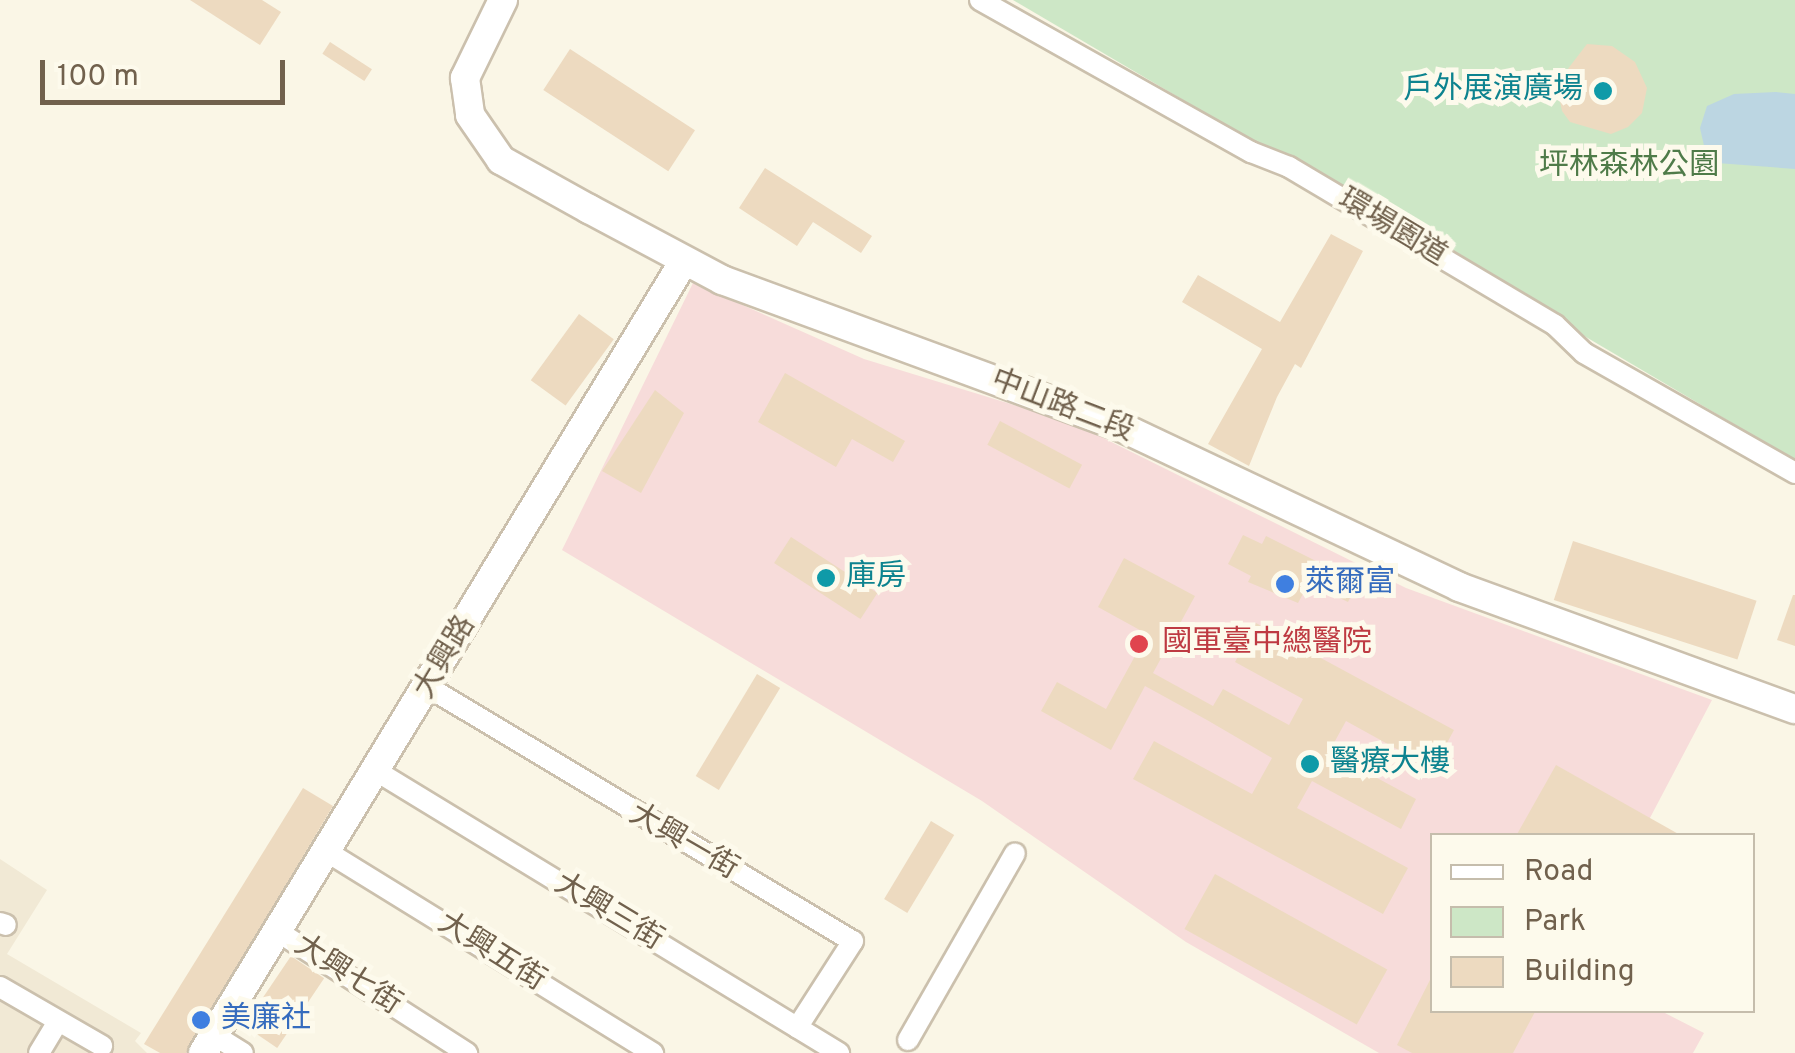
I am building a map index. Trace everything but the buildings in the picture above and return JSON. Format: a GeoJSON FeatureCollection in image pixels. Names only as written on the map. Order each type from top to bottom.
{"type":"FeatureCollection","features":[{"type":"Feature","properties":{"kind":"main road","name":"中山路二段"},"geometry":{"type":"LineString","coordinates":[[503,0],[466,78],[470,115],[486,146],[684,261],[842,329],[1119,426],[1459,587],[1795,710]]}},
{"type":"Feature","properties":{"kind":"main road","name":"大興路"},"geometry":{"type":"LineString","coordinates":[[208,1044],[378,772],[684,261]]}},
{"type":"Feature","properties":{"kind":"street","name":"環場園道"},"geometry":{"type":"LineString","coordinates":[[980,0],[1250,152],[1289,167],[1555,325],[1584,353],[1795,473]]}},
{"type":"Feature","properties":{"kind":"street","name":"大興一街"},"geometry":{"type":"LineString","coordinates":[[428,687],[852,940],[797,1028]]}},
{"type":"Feature","properties":{"kind":"street","name":"大興三街"},"geometry":{"type":"LineString","coordinates":[[378,772],[839,1053]]}},
{"type":"Feature","properties":{"kind":"street","name":"大興五街"},"geometry":{"type":"LineString","coordinates":[[328,853],[653,1053]]}},
{"type":"Feature","properties":{"kind":"street"},"geometry":{"type":"LineString","coordinates":[[908,1040],[1015,853]]}},
{"type":"Feature","properties":{"kind":"street","name":"大興七街"},"geometry":{"type":"LineString","coordinates":[[277,931],[467,1053]]}},
{"type":"Feature","properties":{"kind":"street"},"geometry":{"type":"LineString","coordinates":[[0,988],[102,1046]]}},
{"type":"Feature","properties":{"kind":"street"},"geometry":{"type":"LineString","coordinates":[[39,1053],[58,1021]]}},
{"type":"Feature","properties":{"kind":"street"},"geometry":{"type":"LineString","coordinates":[[208,1044],[243,1053]]}},
{"type":"Feature","properties":{"kind":"shaded area","name":"國軍臺中總醫院"},"geometry":{"type":"Polygon","coordinates":[[[693,283],[864,359],[1073,423],[1406,588],[1712,700],[1642,833],[1430,833],[1430,1013],[1665,1013],[1704,1033],[1693,1053],[1379,1053],[1186,942],[982,801],[562,550],[693,283]]]}},
{"type":"Feature","properties":{"kind":"shaded area"},"geometry":{"type":"Polygon","coordinates":[[[0,859],[47,890],[7,954],[141,1033],[135,1041],[147,1053],[0,1053],[0,859]]]}},
{"type":"Feature","properties":{"kind":"green space","name":"坪林森林公園"},"geometry":{"type":"Polygon","coordinates":[[[1013,0],[1795,0],[1795,460],[1013,0]]]}},
{"type":"Feature","properties":{"kind":"water"},"geometry":{"type":"Polygon","coordinates":[[[1734,94],[1795,94],[1795,169],[1717,163],[1705,150],[1700,128],[1707,106],[1734,94]]]}},
{"type":"Feature","properties":{"kind":"place","name":"戶外展演廣場"},"geometry":{"type":"Point","coordinates":[1603,91]}},
{"type":"Feature","properties":{"kind":"place","name":"庫房"},"geometry":{"type":"Point","coordinates":[826,578]}},
{"type":"Feature","properties":{"kind":"place","name":"萊爾富"},"geometry":{"type":"Point","coordinates":[1285,584]}},
{"type":"Feature","properties":{"kind":"place","name":"國軍臺中總醫院"},"geometry":{"type":"Point","coordinates":[1139,644]}},
{"type":"Feature","properties":{"kind":"place","name":"醫療大樓"},"geometry":{"type":"Point","coordinates":[1310,764]}},
{"type":"Feature","properties":{"kind":"place","name":"美廉社"},"geometry":{"type":"Point","coordinates":[201,1020]}}]}
